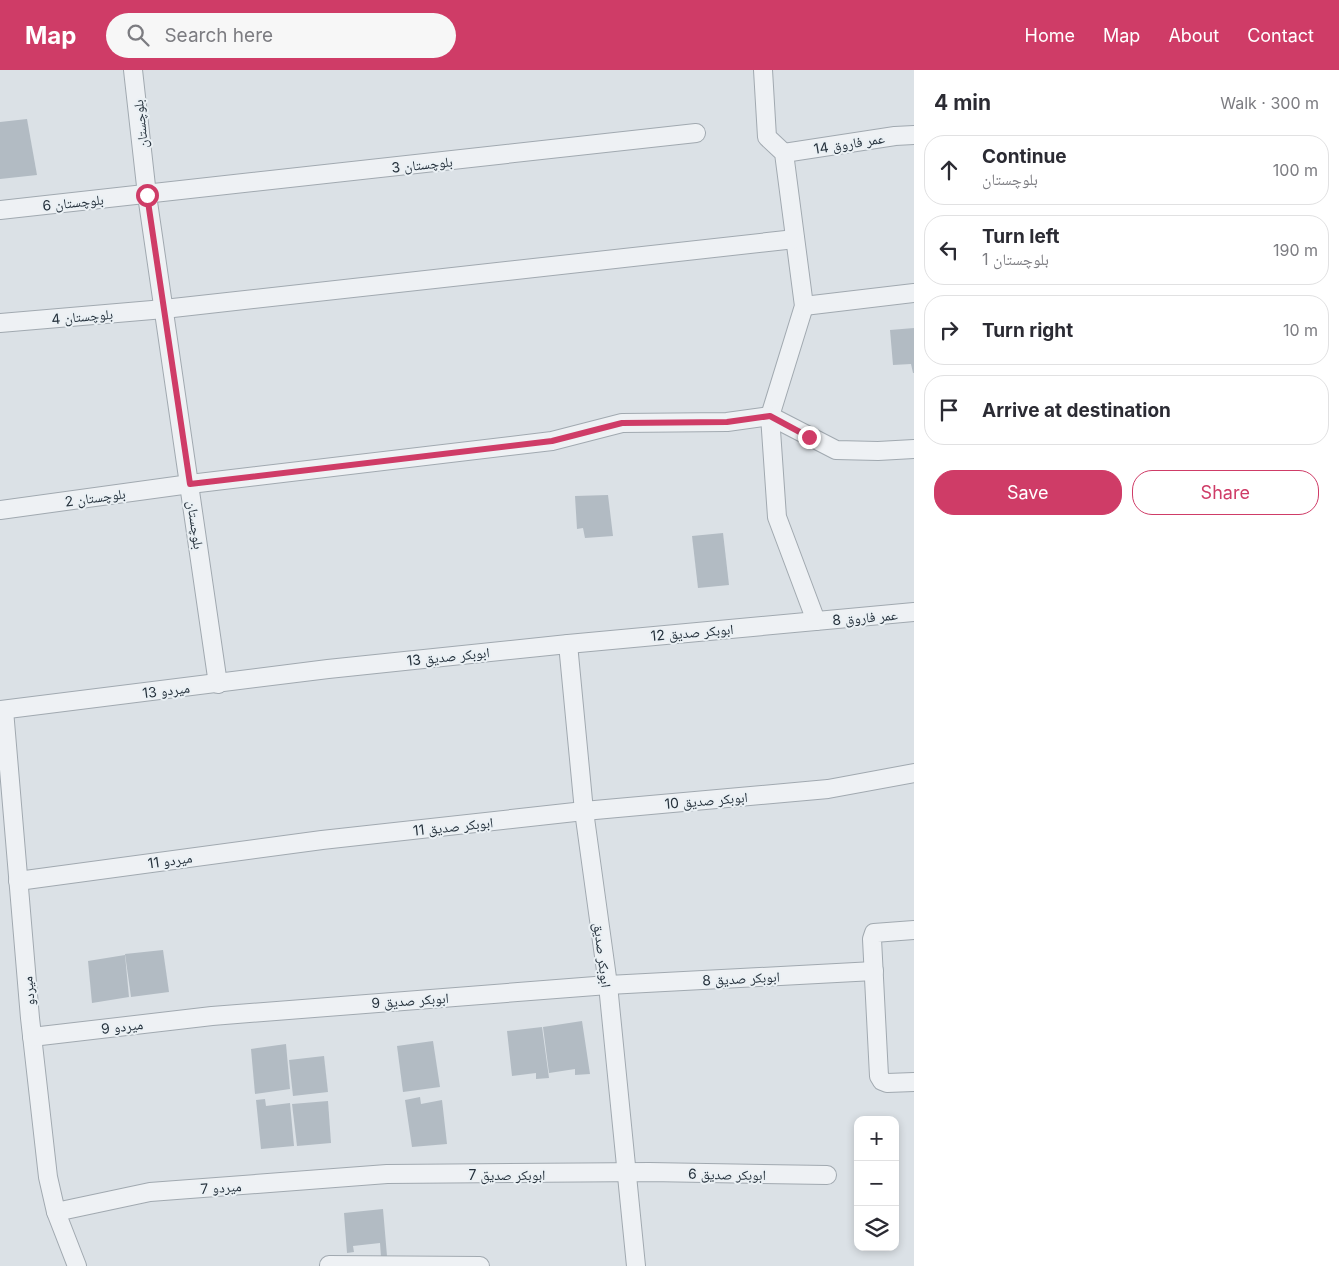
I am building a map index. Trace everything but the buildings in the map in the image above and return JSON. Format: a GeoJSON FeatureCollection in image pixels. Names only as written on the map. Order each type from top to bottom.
{"type":"FeatureCollection","features":[{"type":"Feature","properties":{"kind":"street","name":"بلوچستان"},"geometry":{"type":"LineString","coordinates":[[133,70],[147,195],[218,684]]}},
{"type":"Feature","properties":{"kind":"street"},"geometry":{"type":"LineString","coordinates":[[763,70],[767,137],[784,153],[804,306],[770,416],[777,517],[816,621]]}},
{"type":"Feature","properties":{"kind":"street","name":"بلوچستان 3"},"geometry":{"type":"LineString","coordinates":[[147,195],[696,133]]}},
{"type":"Feature","properties":{"kind":"street","name":"عمر فاروق 14"},"geometry":{"type":"LineString","coordinates":[[784,153],[895,136],[914,135]]}},
{"type":"Feature","properties":{"kind":"street","name":"بلوچستان 6"},"geometry":{"type":"LineString","coordinates":[[0,210],[147,195]]}},
{"type":"Feature","properties":{"kind":"street","name":"بلوچستان 4"},"geometry":{"type":"LineString","coordinates":[[0,323],[164,309],[796,239]]}},
{"type":"Feature","properties":{"kind":"street"},"geometry":{"type":"LineString","coordinates":[[804,306],[910,293]]}},
{"type":"Feature","properties":{"kind":"street"},"geometry":{"type":"LineString","coordinates":[[770,416],[836,450],[878,451],[914,449]]}},
{"type":"Feature","properties":{"kind":"street","name":"بلوچستان 2"},"geometry":{"type":"LineString","coordinates":[[0,510],[190,484],[552,441],[622,423],[727,422],[770,416]]}},
{"type":"Feature","properties":{"kind":"street","name":"عمر فاروق 8"},"geometry":{"type":"LineString","coordinates":[[816,621],[914,612]]}},
{"type":"Feature","properties":{"kind":"street","name":"ابوبکر صدیق 12"},"geometry":{"type":"LineString","coordinates":[[568,644],[816,621]]}},
{"type":"Feature","properties":{"kind":"street","name":"ابوبکر صدیق 13"},"geometry":{"type":"LineString","coordinates":[[328,669],[568,644]]}},
{"type":"Feature","properties":{"kind":"street","name":"ابوبکر صدیق"},"geometry":{"type":"LineString","coordinates":[[568,644],[584,811],[608,985],[636,1266]]}},
{"type":"Feature","properties":{"kind":"street","name":"میردو 13"},"geometry":{"type":"LineString","coordinates":[[2,710],[328,669]]}},
{"type":"Feature","properties":{"kind":"street","name":"میردو"},"geometry":{"type":"LineString","coordinates":[[2,710],[32,1037],[48,1177],[56,1212],[77,1266]]}},
{"type":"Feature","properties":{"kind":"street","name":"ابوبکر صدیق 10"},"geometry":{"type":"LineString","coordinates":[[584,811],[828,789],[914,773]]}},
{"type":"Feature","properties":{"kind":"street","name":"ابوبکر صدیق 11"},"geometry":{"type":"LineString","coordinates":[[322,840],[584,811]]}},
{"type":"Feature","properties":{"kind":"street","name":"میردو 11"},"geometry":{"type":"LineString","coordinates":[[18,881],[322,840]]}},
{"type":"Feature","properties":{"kind":"street"},"geometry":{"type":"LineString","coordinates":[[914,930],[874,933],[872,939],[879,1076],[882,1081],[887,1083],[914,1082]]}},
{"type":"Feature","properties":{"kind":"street","name":"ابوبکر صدیق 8"},"geometry":{"type":"LineString","coordinates":[[608,985],[874,972]]}},
{"type":"Feature","properties":{"kind":"street","name":"ابوبکر صدیق 9"},"geometry":{"type":"LineString","coordinates":[[212,1016],[608,985]]}},
{"type":"Feature","properties":{"kind":"street","name":"میردو 9"},"geometry":{"type":"LineString","coordinates":[[32,1037],[212,1016]]}},
{"type":"Feature","properties":{"kind":"street","name":"ابوبکر صدیق 7"},"geometry":{"type":"LineString","coordinates":[[387,1174],[627,1173]]}},
{"type":"Feature","properties":{"kind":"street","name":"ابوبکر صدیق 6"},"geometry":{"type":"LineString","coordinates":[[627,1173],[827,1175]]}},
{"type":"Feature","properties":{"kind":"street","name":"میردو 7"},"geometry":{"type":"LineString","coordinates":[[56,1212],[150,1192],[387,1174]]}},
{"type":"Feature","properties":{"kind":"street"},"geometry":{"type":"LineString","coordinates":[[329,1265],[480,1266]]}},
{"type":"Feature","properties":{"kind":"route"},"geometry":{"type":"LineString","coordinates":[[147,195],[190,484],[552,441],[622,423],[727,422],[770,416],[809,437]]}}]}
